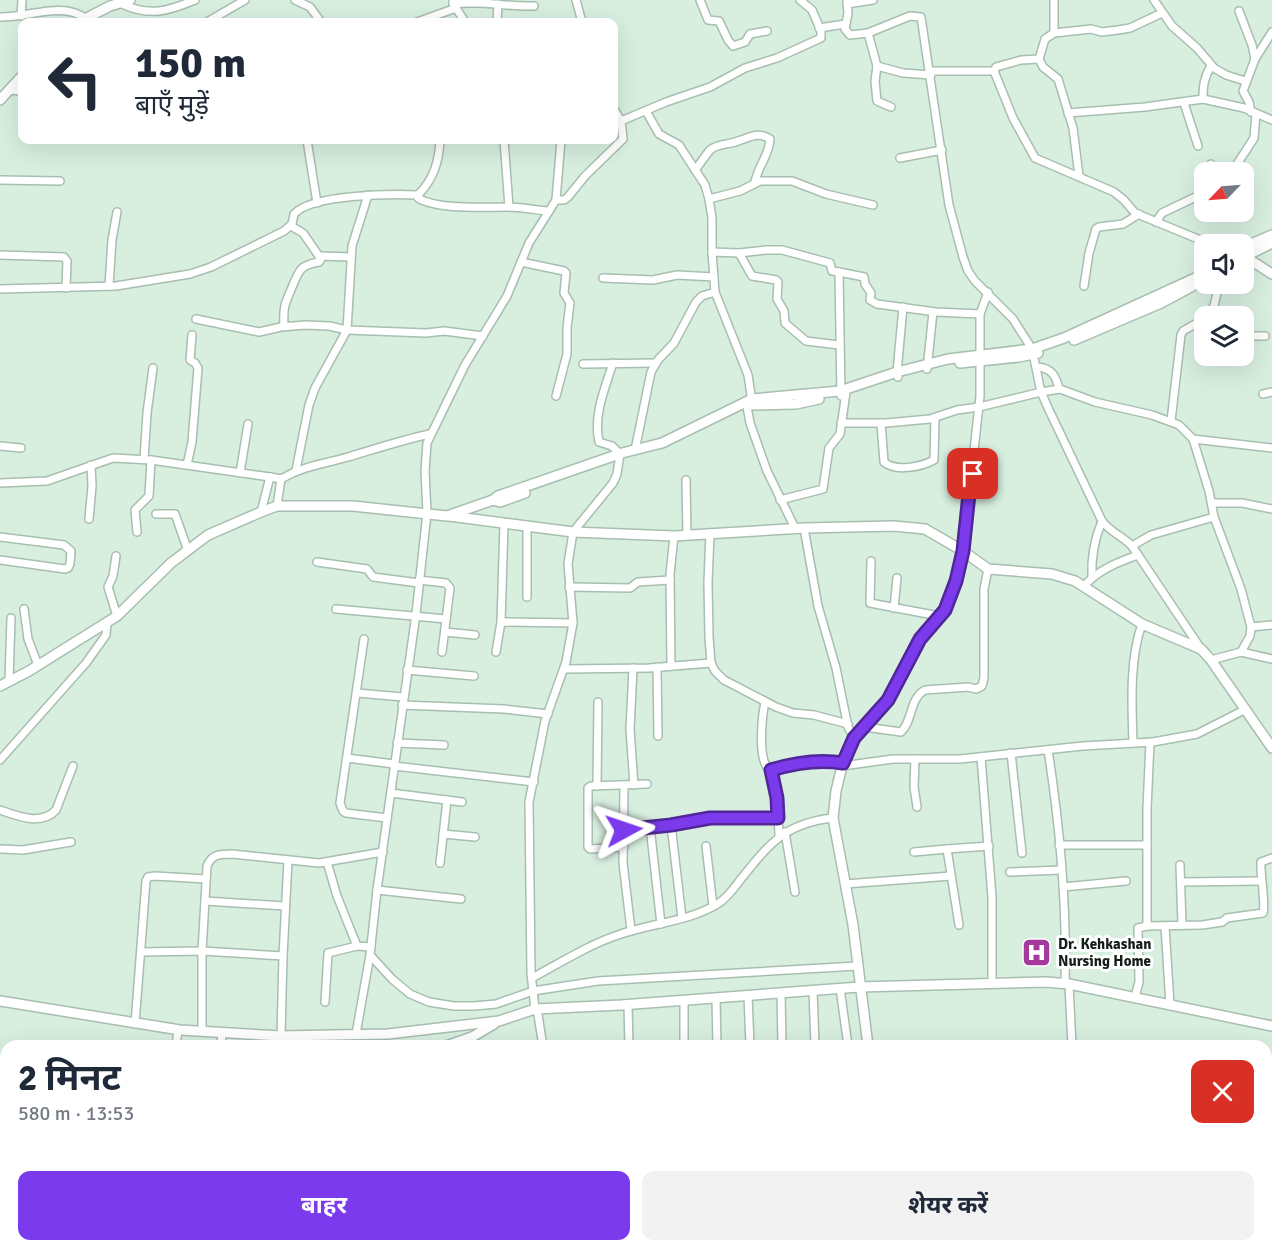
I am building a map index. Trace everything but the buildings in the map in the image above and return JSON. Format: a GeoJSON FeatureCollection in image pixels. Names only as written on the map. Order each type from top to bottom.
{"type":"FeatureCollection","features":[{"type":"Feature","properties":{"kind":"street"},"geometry":{"type":"LineString","coordinates":[[21,16],[22,0]]}},
{"type":"Feature","properties":{"kind":"street"},"geometry":{"type":"LineString","coordinates":[[86,18],[110,6],[126,2],[134,9],[158,12],[195,0]]}},
{"type":"Feature","properties":{"kind":"street"},"geometry":{"type":"LineString","coordinates":[[214,18],[245,0]]}},
{"type":"Feature","properties":{"kind":"street"},"geometry":{"type":"LineString","coordinates":[[295,0],[310,8],[318,18]]}},
{"type":"Feature","properties":{"kind":"street"},"geometry":{"type":"LineString","coordinates":[[576,0],[581,18]]}},
{"type":"Feature","properties":{"kind":"street"},"geometry":{"type":"LineString","coordinates":[[700,0],[707,18],[710,21],[719,21],[733,46],[745,42],[750,34],[766,31]]}},
{"type":"Feature","properties":{"kind":"street"},"geometry":{"type":"LineString","coordinates":[[621,121],[710,87],[745,68],[777,58],[818,40],[822,35],[812,10],[800,0]]}},
{"type":"Feature","properties":{"kind":"street"},"geometry":{"type":"LineString","coordinates":[[873,0],[847,2],[845,29],[850,35],[868,33],[910,16],[921,17],[950,205],[968,271],[1013,320],[1033,351],[1041,392],[1102,521],[1111,531],[1132,546],[1200,649],[1211,660],[1272,748]]}},
{"type":"Feature","properties":{"kind":"street"},"geometry":{"type":"LineString","coordinates":[[1054,0],[1054,33]]}},
{"type":"Feature","properties":{"kind":"street"},"geometry":{"type":"LineString","coordinates":[[1154,0],[1178,33],[1197,48],[1211,66],[1226,75],[1245,81]]}},
{"type":"Feature","properties":{"kind":"street"},"geometry":{"type":"LineString","coordinates":[[425,18],[454,4],[476,1],[534,6]]}},
{"type":"Feature","properties":{"kind":"street"},"geometry":{"type":"LineString","coordinates":[[454,4],[463,18]]}},
{"type":"Feature","properties":{"kind":"street"},"geometry":{"type":"LineString","coordinates":[[497,18],[498,4]]}},
{"type":"Feature","properties":{"kind":"street"},"geometry":{"type":"LineString","coordinates":[[0,17],[60,10],[76,11],[81,18]]}},
{"type":"Feature","properties":{"kind":"street"},"geometry":{"type":"LineString","coordinates":[[1239,11],[1255,59]]}},
{"type":"Feature","properties":{"kind":"street"},"geometry":{"type":"LineString","coordinates":[[148,12],[148,18]]}},
{"type":"Feature","properties":{"kind":"street"},"geometry":{"type":"LineString","coordinates":[[1079,176],[1077,150],[1058,79],[1046,71],[1039,59],[1045,39],[1054,33],[1090,29],[1102,32],[1130,28],[1162,13]]}},
{"type":"Feature","properties":{"kind":"street"},"geometry":{"type":"LineString","coordinates":[[819,28],[845,24]]}},
{"type":"Feature","properties":{"kind":"street"},"geometry":{"type":"LineString","coordinates":[[1238,162],[1254,138],[1253,113],[1243,91],[1245,81],[1255,59],[1272,32]]}},
{"type":"Feature","properties":{"kind":"street"},"geometry":{"type":"LineString","coordinates":[[868,33],[877,66],[875,81],[877,101],[891,107]]}},
{"type":"Feature","properties":{"kind":"street"},"geometry":{"type":"LineString","coordinates":[[994,71],[996,67],[1003,64],[1039,59]]}},
{"type":"Feature","properties":{"kind":"street"},"geometry":{"type":"LineString","coordinates":[[877,66],[903,73],[994,71]]}},
{"type":"Feature","properties":{"kind":"street"},"geometry":{"type":"LineString","coordinates":[[1203,99],[1203,85],[1211,66]]}},
{"type":"Feature","properties":{"kind":"street"},"geometry":{"type":"LineString","coordinates":[[994,71],[1013,118],[1035,158],[1114,192],[1132,211],[1194,237]]}},
{"type":"Feature","properties":{"kind":"street"},"geometry":{"type":"LineString","coordinates":[[0,100],[18,80]]}},
{"type":"Feature","properties":{"kind":"street"},"geometry":{"type":"LineString","coordinates":[[9,90],[18,91]]}},
{"type":"Feature","properties":{"kind":"street"},"geometry":{"type":"LineString","coordinates":[[1068,113],[1184,103],[1203,99],[1227,103],[1272,120]]}},
{"type":"Feature","properties":{"kind":"street"},"geometry":{"type":"LineString","coordinates":[[1184,103],[1198,146]]}},
{"type":"Feature","properties":{"kind":"street"},"geometry":{"type":"LineString","coordinates":[[646,111],[659,134],[675,141],[705,185],[709,199],[716,292],[748,375],[757,445],[780,500],[799,528],[836,668],[848,724],[854,738]]}},
{"type":"Feature","properties":{"kind":"street"},"geometry":{"type":"LineString","coordinates":[[618,116],[621,121],[623,139],[618,144]]}},
{"type":"Feature","properties":{"kind":"street"},"geometry":{"type":"LineString","coordinates":[[695,170],[710,150],[718,146],[749,136],[765,137],[770,139],[769,145],[767,154],[757,171],[755,182]]}},
{"type":"Feature","properties":{"kind":"street"},"geometry":{"type":"LineString","coordinates":[[308,144],[317,203]]}},
{"type":"Feature","properties":{"kind":"street"},"geometry":{"type":"LineString","coordinates":[[0,289],[109,286],[190,274],[211,267],[284,231],[291,226],[296,211],[317,203],[368,195],[418,195],[428,185],[439,159],[440,144]]}},
{"type":"Feature","properties":{"kind":"street"},"geometry":{"type":"LineString","coordinates":[[504,144],[509,207]]}},
{"type":"Feature","properties":{"kind":"street"},"geometry":{"type":"LineString","coordinates":[[356,1034],[371,951],[376,890],[415,617],[427,513],[427,443],[461,372],[507,296],[520,262],[537,229],[556,200],[561,144]]}},
{"type":"Feature","properties":{"kind":"street"},"geometry":{"type":"LineString","coordinates":[[556,200],[564,200],[568,197],[585,176],[618,144]]}},
{"type":"Feature","properties":{"kind":"street"},"geometry":{"type":"LineString","coordinates":[[900,158],[942,150]]}},
{"type":"Feature","properties":{"kind":"street"},"geometry":{"type":"LineString","coordinates":[[0,180],[60,181]]}},
{"type":"Feature","properties":{"kind":"street"},"geometry":{"type":"LineString","coordinates":[[709,199],[740,191],[755,182],[792,181],[826,194],[873,206]]}},
{"type":"Feature","properties":{"kind":"street"},"geometry":{"type":"LineString","coordinates":[[296,470],[309,405],[315,388],[347,330],[352,246],[368,195]]}},
{"type":"Feature","properties":{"kind":"street"},"geometry":{"type":"LineString","coordinates":[[418,195],[422,201],[450,206],[509,207],[549,211]]}},
{"type":"Feature","properties":{"kind":"street"},"geometry":{"type":"LineString","coordinates":[[1156,222],[1157,217],[1162,213],[1194,198]]}},
{"type":"Feature","properties":{"kind":"street"},"geometry":{"type":"LineString","coordinates":[[109,286],[112,240],[117,212]]}},
{"type":"Feature","properties":{"kind":"street"},"geometry":{"type":"LineString","coordinates":[[1084,286],[1089,253],[1096,230],[1099,227],[1123,224],[1140,214]]}},
{"type":"Feature","properties":{"kind":"street"},"geometry":{"type":"LineString","coordinates":[[284,326],[285,299],[298,272],[306,265],[319,262],[319,256],[303,233],[291,226]]}},
{"type":"Feature","properties":{"kind":"street"},"geometry":{"type":"LineString","coordinates":[[1254,243],[1272,235]]}},
{"type":"Feature","properties":{"kind":"street"},"geometry":{"type":"LineString","coordinates":[[1254,251],[1272,243]]}},
{"type":"Feature","properties":{"kind":"street"},"geometry":{"type":"LineString","coordinates":[[712,252],[782,250],[830,263],[832,271],[864,277],[872,302],[933,312],[980,314]]}},
{"type":"Feature","properties":{"kind":"street"},"geometry":{"type":"LineString","coordinates":[[739,253],[752,276],[778,282],[777,299],[784,311],[785,323],[807,341],[839,345]]}},
{"type":"Feature","properties":{"kind":"street"},"geometry":{"type":"LineString","coordinates":[[0,255],[64,256],[67,261],[66,288]]}},
{"type":"Feature","properties":{"kind":"street"},"geometry":{"type":"LineString","coordinates":[[319,256],[351,257]]}},
{"type":"Feature","properties":{"kind":"street"},"geometry":{"type":"LineString","coordinates":[[520,262],[566,273],[564,293],[570,303],[567,354],[556,396]]}},
{"type":"Feature","properties":{"kind":"street"},"geometry":{"type":"LineString","coordinates":[[1254,262],[1272,274]]}},
{"type":"Feature","properties":{"kind":"street"},"geometry":{"type":"LineString","coordinates":[[780,500],[823,489],[829,448],[840,434],[843,393],[839,345],[839,272]]}},
{"type":"Feature","properties":{"kind":"street"},"geometry":{"type":"LineString","coordinates":[[603,278],[653,280],[677,275],[714,277]]}},
{"type":"Feature","properties":{"kind":"street"},"geometry":{"type":"LineString","coordinates":[[1033,351],[1194,279]]}},
{"type":"Feature","properties":{"kind":"street"},"geometry":{"type":"LineString","coordinates":[[447,516],[493,500],[498,496],[662,443],[750,403],[843,393],[898,374],[927,367],[1033,351],[1068,343],[1161,303],[1194,285]]}},
{"type":"Feature","properties":{"kind":"street"},"geometry":{"type":"LineString","coordinates":[[635,450],[651,372],[674,343],[696,302],[702,296],[716,292]]}},
{"type":"Feature","properties":{"kind":"street"},"geometry":{"type":"LineString","coordinates":[[867,1040],[853,925],[833,818],[836,791],[854,738],[888,700],[920,639],[945,610],[952,592],[963,551],[980,407],[980,314],[988,292]]}},
{"type":"Feature","properties":{"kind":"street"},"geometry":{"type":"LineString","coordinates":[[898,374],[903,307]]}},
{"type":"Feature","properties":{"kind":"street"},"geometry":{"type":"LineString","coordinates":[[927,367],[933,312]]}},
{"type":"Feature","properties":{"kind":"street"},"geometry":{"type":"LineString","coordinates":[[196,319],[259,332],[284,326],[329,326],[347,330],[426,333],[444,331],[483,336]]}},
{"type":"Feature","properties":{"kind":"street"},"geometry":{"type":"LineString","coordinates":[[1171,421],[1181,335],[1194,325]]}},
{"type":"Feature","properties":{"kind":"street"},"geometry":{"type":"LineString","coordinates":[[187,465],[192,442],[198,368],[190,360],[192,335]]}},
{"type":"Feature","properties":{"kind":"street"},"geometry":{"type":"LineString","coordinates":[[1254,336],[1265,336]]}},
{"type":"Feature","properties":{"kind":"street"},"geometry":{"type":"LineString","coordinates":[[542,1040],[532,978],[529,802],[548,714],[564,669],[573,623],[568,564],[573,532],[616,478],[620,456],[616,448],[599,442],[598,439],[598,414],[613,363]]}},
{"type":"Feature","properties":{"kind":"street"},"geometry":{"type":"LineString","coordinates":[[584,364],[656,363]]}},
{"type":"Feature","properties":{"kind":"street"},"geometry":{"type":"LineString","coordinates":[[1037,367],[1052,372],[1059,389]]}},
{"type":"Feature","properties":{"kind":"street"},"geometry":{"type":"LineString","coordinates":[[137,532],[135,510],[149,496],[147,413],[153,368]]}},
{"type":"Feature","properties":{"kind":"street"},"geometry":{"type":"LineString","coordinates":[[842,423],[881,423],[935,418],[957,410],[1059,389],[1095,402],[1171,421],[1185,430],[1193,439],[1214,517],[1241,589],[1251,627],[1250,636],[1241,652]]}},
{"type":"Feature","properties":{"kind":"street"},"geometry":{"type":"LineString","coordinates":[[1263,394],[1272,392]]}},
{"type":"Feature","properties":{"kind":"street"},"geometry":{"type":"LineString","coordinates":[[620,456],[672,444],[750,403]]}},
{"type":"Feature","properties":{"kind":"street"},"geometry":{"type":"LineString","coordinates":[[881,423],[884,462],[892,467],[902,468],[922,465],[934,460],[935,418]]}},
{"type":"Feature","properties":{"kind":"street"},"geometry":{"type":"LineString","coordinates":[[240,473],[248,424]]}},
{"type":"Feature","properties":{"kind":"street"},"geometry":{"type":"LineString","coordinates":[[0,483],[47,481],[113,458],[147,459],[281,479],[296,470],[430,434]]}},
{"type":"Feature","properties":{"kind":"street"},"geometry":{"type":"LineString","coordinates":[[1193,439],[1272,448]]}},
{"type":"Feature","properties":{"kind":"street"},"geometry":{"type":"LineString","coordinates":[[0,446],[21,448]]}},
{"type":"Feature","properties":{"kind":"street"},"geometry":{"type":"LineString","coordinates":[[89,519],[91,465]]}},
{"type":"Feature","properties":{"kind":"street"},"geometry":{"type":"LineString","coordinates":[[261,512],[270,477]]}},
{"type":"Feature","properties":{"kind":"street"},"geometry":{"type":"LineString","coordinates":[[277,507],[281,479]]}},
{"type":"Feature","properties":{"kind":"street"},"geometry":{"type":"LineString","coordinates":[[686,480],[687,535]]}},
{"type":"Feature","properties":{"kind":"street"},"geometry":{"type":"LineString","coordinates":[[1212,503],[1242,503],[1272,509]]}},
{"type":"Feature","properties":{"kind":"street"},"geometry":{"type":"LineString","coordinates":[[4,684],[117,616],[171,563],[208,535],[277,507],[353,506],[573,532],[674,536],[799,528],[909,526],[926,529],[988,568],[1052,574],[1084,586],[1142,624],[1200,649]]}},
{"type":"Feature","properties":{"kind":"street"},"geometry":{"type":"LineString","coordinates":[[156,514],[175,514],[188,551]]}},
{"type":"Feature","properties":{"kind":"street"},"geometry":{"type":"LineString","coordinates":[[1132,546],[1151,535],[1214,517]]}},
{"type":"Feature","properties":{"kind":"street"},"geometry":{"type":"LineString","coordinates":[[1092,577],[1091,557],[1102,521]]}},
{"type":"Feature","properties":{"kind":"street"},"geometry":{"type":"LineString","coordinates":[[496,652],[501,622],[504,524]]}},
{"type":"Feature","properties":{"kind":"street"},"geometry":{"type":"LineString","coordinates":[[527,526],[527,597]]}},
{"type":"Feature","properties":{"kind":"street"},"geometry":{"type":"LineString","coordinates":[[710,533],[708,583],[711,663],[724,680],[765,702],[793,713],[814,715],[848,724]]}},
{"type":"Feature","properties":{"kind":"street"},"geometry":{"type":"LineString","coordinates":[[671,666],[670,580],[674,536]]}},
{"type":"Feature","properties":{"kind":"street"},"geometry":{"type":"LineString","coordinates":[[0,537],[64,545],[69,547],[71,557],[68,568],[65,569],[0,560]]}},
{"type":"Feature","properties":{"kind":"street"},"geometry":{"type":"LineString","coordinates":[[1084,586],[1092,577],[1138,555]]}},
{"type":"Feature","properties":{"kind":"street"},"geometry":{"type":"LineString","coordinates":[[116,556],[114,572],[108,587],[117,616]]}},
{"type":"Feature","properties":{"kind":"street"},"geometry":{"type":"LineString","coordinates":[[871,561],[870,603],[939,616]]}},
{"type":"Feature","properties":{"kind":"street"},"geometry":{"type":"LineString","coordinates":[[318,562],[367,568],[373,577],[449,585],[442,652]]}},
{"type":"Feature","properties":{"kind":"street"},"geometry":{"type":"LineString","coordinates":[[865,727],[901,732],[914,702],[925,690],[968,687],[976,689],[981,686],[984,678],[984,589],[988,568]]}},
{"type":"Feature","properties":{"kind":"street"},"geometry":{"type":"LineString","coordinates":[[894,608],[897,578]]}},
{"type":"Feature","properties":{"kind":"street"},"geometry":{"type":"LineString","coordinates":[[569,587],[630,588],[638,582],[670,580]]}},
{"type":"Feature","properties":{"kind":"street"},"geometry":{"type":"LineString","coordinates":[[24,609],[28,639],[38,665]]}},
{"type":"Feature","properties":{"kind":"street"},"geometry":{"type":"LineString","coordinates":[[336,609],[446,619]]}},
{"type":"Feature","properties":{"kind":"street"},"geometry":{"type":"LineString","coordinates":[[4,684],[11,618]]}},
{"type":"Feature","properties":{"kind":"street"},"geometry":{"type":"LineString","coordinates":[[0,760],[86,663],[106,635],[107,622]]}},
{"type":"Feature","properties":{"kind":"street"},"geometry":{"type":"LineString","coordinates":[[501,622],[573,623]]}},
{"type":"Feature","properties":{"kind":"street"},"geometry":{"type":"LineString","coordinates":[[1133,743],[1131,696],[1138,636],[1142,624]]}},
{"type":"Feature","properties":{"kind":"street"},"geometry":{"type":"LineString","coordinates":[[1251,627],[1272,625]]}},
{"type":"Feature","properties":{"kind":"street"},"geometry":{"type":"LineString","coordinates":[[444,632],[475,635]]}},
{"type":"Feature","properties":{"kind":"street"},"geometry":{"type":"LineString","coordinates":[[0,638],[10,639]]}},
{"type":"Feature","properties":{"kind":"street"},"geometry":{"type":"LineString","coordinates":[[364,639],[340,803],[346,813],[387,818]]}},
{"type":"Feature","properties":{"kind":"street"},"geometry":{"type":"LineString","coordinates":[[1211,660],[1241,652],[1272,659]]}},
{"type":"Feature","properties":{"kind":"street"},"geometry":{"type":"LineString","coordinates":[[564,669],[633,668],[711,663]]}},
{"type":"Feature","properties":{"kind":"street"},"geometry":{"type":"LineString","coordinates":[[657,667],[658,736]]}},
{"type":"Feature","properties":{"kind":"street"},"geometry":{"type":"LineString","coordinates":[[633,668],[630,729],[634,785]]}},
{"type":"Feature","properties":{"kind":"street"},"geometry":{"type":"LineString","coordinates":[[407,670],[474,676]]}},
{"type":"Feature","properties":{"kind":"street"},"geometry":{"type":"LineString","coordinates":[[357,693],[403,697]]}},
{"type":"Feature","properties":{"kind":"street"},"geometry":{"type":"LineString","coordinates":[[597,786],[598,702]]}},
{"type":"Feature","properties":{"kind":"street"},"geometry":{"type":"LineString","coordinates":[[765,702],[761,721],[766,766],[771,770],[777,798],[778,818],[795,892]]}},
{"type":"Feature","properties":{"kind":"street"},"geometry":{"type":"LineString","coordinates":[[402,705],[548,714]]}},
{"type":"Feature","properties":{"kind":"street"},"geometry":{"type":"LineString","coordinates":[[771,770],[818,762],[843,765],[892,759],[981,757],[1150,742],[1197,734],[1246,709]]}},
{"type":"Feature","properties":{"kind":"street"},"geometry":{"type":"LineString","coordinates":[[397,742],[444,746]]}},
{"type":"Feature","properties":{"kind":"street"},"geometry":{"type":"LineString","coordinates":[[1147,926],[1150,742]]}},
{"type":"Feature","properties":{"kind":"street"},"geometry":{"type":"LineString","coordinates":[[1048,750],[1057,804],[1072,1040]]}},
{"type":"Feature","properties":{"kind":"street"},"geometry":{"type":"LineString","coordinates":[[1011,753],[1022,854]]}},
{"type":"Feature","properties":{"kind":"street"},"geometry":{"type":"LineString","coordinates":[[981,757],[992,897],[992,984]]}},
{"type":"Feature","properties":{"kind":"street"},"geometry":{"type":"LineString","coordinates":[[347,758],[534,782]]}},
{"type":"Feature","properties":{"kind":"street"},"geometry":{"type":"LineString","coordinates":[[915,759],[917,807]]}},
{"type":"Feature","properties":{"kind":"street"},"geometry":{"type":"LineString","coordinates":[[0,810],[25,819],[52,814],[56,810],[73,766]]}},
{"type":"Feature","properties":{"kind":"street"},"geometry":{"type":"LineString","coordinates":[[624,848],[590,849],[588,847],[588,788],[647,784]]}},
{"type":"Feature","properties":{"kind":"street"},"geometry":{"type":"LineString","coordinates":[[624,786],[623,863],[631,930]]}},
{"type":"Feature","properties":{"kind":"street"},"geometry":{"type":"LineString","coordinates":[[391,793],[462,802]]}},
{"type":"Feature","properties":{"kind":"street"},"geometry":{"type":"LineString","coordinates":[[440,863],[447,800]]}},
{"type":"Feature","properties":{"kind":"street"},"geometry":{"type":"LineString","coordinates":[[624,830],[710,818],[778,818]]}},
{"type":"Feature","properties":{"kind":"street"},"geometry":{"type":"LineString","coordinates":[[532,978],[615,936],[682,918],[713,906],[730,893],[782,834],[812,821],[833,818]]}},
{"type":"Feature","properties":{"kind":"street"},"geometry":{"type":"LineString","coordinates":[[671,825],[682,918]]}},
{"type":"Feature","properties":{"kind":"street"},"geometry":{"type":"LineString","coordinates":[[650,828],[661,924]]}},
{"type":"Feature","properties":{"kind":"street"},"geometry":{"type":"LineString","coordinates":[[443,834],[475,837]]}},
{"type":"Feature","properties":{"kind":"street"},"geometry":{"type":"LineString","coordinates":[[0,849],[23,850],[71,842]]}},
{"type":"Feature","properties":{"kind":"street"},"geometry":{"type":"LineString","coordinates":[[1059,845],[1147,845]]}},
{"type":"Feature","properties":{"kind":"street"},"geometry":{"type":"LineString","coordinates":[[706,846],[713,906]]}},
{"type":"Feature","properties":{"kind":"street"},"geometry":{"type":"LineString","coordinates":[[914,852],[988,846]]}},
{"type":"Feature","properties":{"kind":"street"},"geometry":{"type":"LineString","coordinates":[[947,849],[959,925]]}},
{"type":"Feature","properties":{"kind":"street"},"geometry":{"type":"LineString","coordinates":[[202,1032],[202,951],[207,866],[210,859],[220,854],[288,861],[327,862],[382,852]]}},
{"type":"Feature","properties":{"kind":"street"},"geometry":{"type":"LineString","coordinates":[[1135,997],[1138,982],[1137,930],[1147,926],[1220,923],[1227,918],[1263,913],[1265,908],[1261,862],[1272,858]]}},
{"type":"Feature","properties":{"kind":"street"},"geometry":{"type":"LineString","coordinates":[[281,1036],[288,861]]}},
{"type":"Feature","properties":{"kind":"street"},"geometry":{"type":"LineString","coordinates":[[327,862],[345,918],[357,946]]}},
{"type":"Feature","properties":{"kind":"street"},"geometry":{"type":"LineString","coordinates":[[1180,865],[1182,926]]}},
{"type":"Feature","properties":{"kind":"street"},"geometry":{"type":"LineString","coordinates":[[1010,873],[1062,870]]}},
{"type":"Feature","properties":{"kind":"street"},"geometry":{"type":"LineString","coordinates":[[845,884],[887,879],[951,876]]}},
{"type":"Feature","properties":{"kind":"street"},"geometry":{"type":"LineString","coordinates":[[135,1024],[145,889],[148,877],[206,879]]}},
{"type":"Feature","properties":{"kind":"street"},"geometry":{"type":"LineString","coordinates":[[1063,887],[1126,881]]}},
{"type":"Feature","properties":{"kind":"street"},"geometry":{"type":"LineString","coordinates":[[1181,882],[1261,881]]}},
{"type":"Feature","properties":{"kind":"street"},"geometry":{"type":"LineString","coordinates":[[376,890],[461,899]]}},
{"type":"Feature","properties":{"kind":"street"},"geometry":{"type":"LineString","coordinates":[[205,901],[285,906]]}},
{"type":"Feature","properties":{"kind":"street"},"geometry":{"type":"LineString","coordinates":[[1165,926],[1170,1005]]}},
{"type":"Feature","properties":{"kind":"street"},"geometry":{"type":"LineString","coordinates":[[325,1002],[328,953],[357,946],[371,951],[392,979],[410,994],[429,1002],[454,1006],[496,1004],[533,991],[627,979],[857,966]]}},
{"type":"Feature","properties":{"kind":"street"},"geometry":{"type":"LineString","coordinates":[[141,952],[202,951],[283,956]]}},
{"type":"Feature","properties":{"kind":"street"},"geometry":{"type":"LineString","coordinates":[[0,1002],[178,1030],[281,1036],[388,1034],[499,1021],[536,1009],[628,1005],[840,988],[1067,983],[1272,1026]]}},
{"type":"Feature","properties":{"kind":"street"},"geometry":{"type":"LineString","coordinates":[[840,988],[847,1040]]}},
{"type":"Feature","properties":{"kind":"street"},"geometry":{"type":"LineString","coordinates":[[813,990],[815,1040]]}},
{"type":"Feature","properties":{"kind":"street"},"geometry":{"type":"LineString","coordinates":[[781,993],[782,1040]]}},
{"type":"Feature","properties":{"kind":"street"},"geometry":{"type":"LineString","coordinates":[[748,995],[750,1040]]}},
{"type":"Feature","properties":{"kind":"street"},"geometry":{"type":"LineString","coordinates":[[716,998],[717,1040]]}},
{"type":"Feature","properties":{"kind":"street"},"geometry":{"type":"LineString","coordinates":[[684,1000],[684,1040]]}},
{"type":"Feature","properties":{"kind":"street"},"geometry":{"type":"LineString","coordinates":[[628,1005],[629,1040]]}},
{"type":"Feature","properties":{"kind":"street"},"geometry":{"type":"LineString","coordinates":[[463,1040],[499,1021]]}},
{"type":"Feature","properties":{"kind":"street"},"geometry":{"type":"LineString","coordinates":[[177,1040],[178,1030]]}},
{"type":"Feature","properties":{"kind":"street"},"geometry":{"type":"LineString","coordinates":[[221,1040],[222,1033]]}},
{"type":"Feature","properties":{"kind":"place","name":"Dr. Kehkashan Nursing Home"},"geometry":{"type":"Point","coordinates":[1037,953]}},
{"type":"Feature","properties":{"kind":"route"},"geometry":{"type":"LineString","coordinates":[[624,830],[710,818],[778,818],[777,798],[771,770],[810,762],[843,763],[854,738],[888,700],[911,653],[928,628],[945,610],[960,569],[973,474]]}}]}
